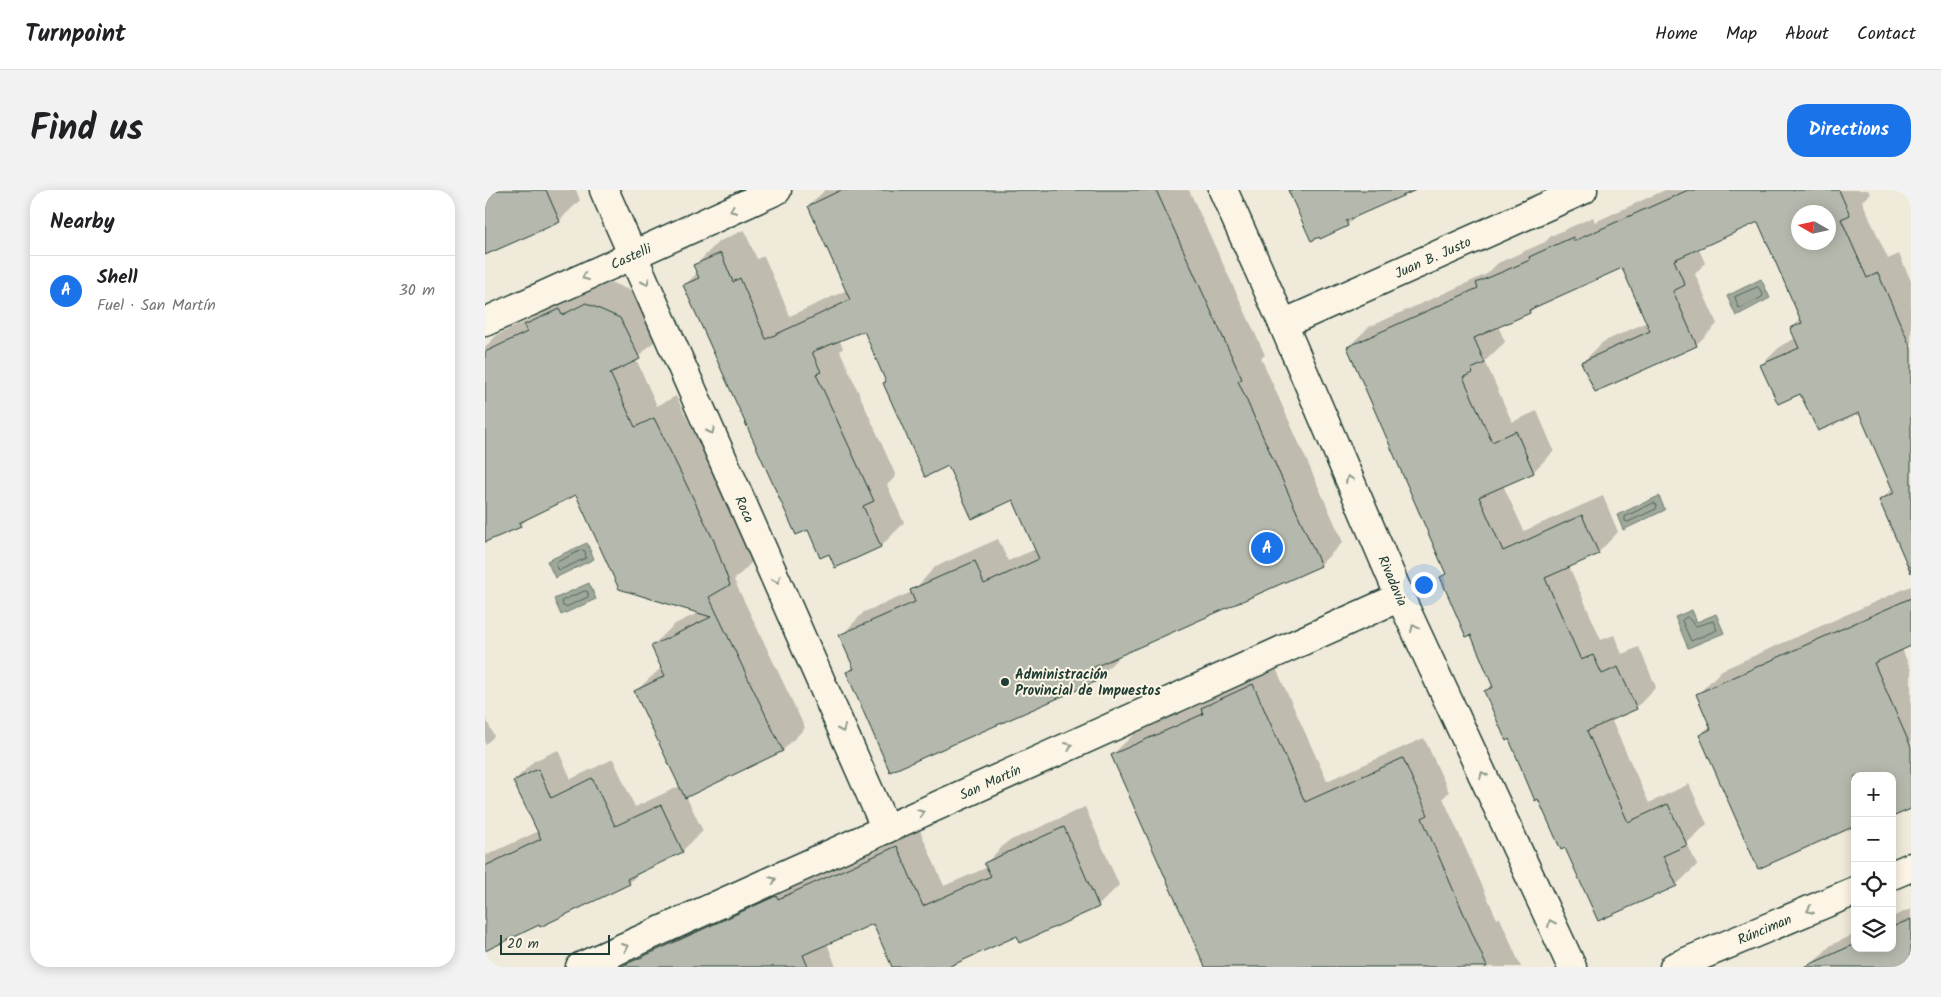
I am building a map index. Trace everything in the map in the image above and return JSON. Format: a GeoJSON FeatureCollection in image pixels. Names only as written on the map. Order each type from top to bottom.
{"type":"FeatureCollection","features":[{"type":"Feature","properties":{"kind":"street","name":"Roca"},"geometry":{"type":"LineString","coordinates":[[604,190],[886,829]]}},
{"type":"Feature","properties":{"kind":"street","name":"Castelli"},"geometry":{"type":"LineString","coordinates":[[485,322],[777,190]]}},
{"type":"Feature","properties":{"kind":"street","name":"Rivadavia"},"geometry":{"type":"LineString","coordinates":[[1223,190],[1283,324],[1400,598],[1571,967]]}},
{"type":"Feature","properties":{"kind":"street","name":"Juan B. Justo"},"geometry":{"type":"LineString","coordinates":[[1283,324],[1583,190]]}},
{"type":"Feature","properties":{"kind":"street","name":"San Martín"},"geometry":{"type":"LineString","coordinates":[[580,967],[1400,598]]}},
{"type":"Feature","properties":{"kind":"street"},"geometry":{"type":"LineString","coordinates":[[1896,873],[1911,867]]}},
{"type":"Feature","properties":{"kind":"street","name":"Rúnciman"},"geometry":{"type":"LineString","coordinates":[[1674,967],[1851,893]]}},
{"type":"Feature","properties":{"kind":"water"},"geometry":{"type":"Polygon","coordinates":[[[1761,279],[1770,298],[1736,316],[1727,296],[1761,279]]]}},
{"type":"Feature","properties":{"kind":"water"},"geometry":{"type":"Polygon","coordinates":[[[1659,496],[1665,510],[1623,530],[1617,515],[1659,496]]]}},
{"type":"Feature","properties":{"kind":"water"},"geometry":{"type":"Polygon","coordinates":[[[587,543],[594,559],[555,578],[547,561],[587,543]]]}},
{"type":"Feature","properties":{"kind":"water"},"geometry":{"type":"Polygon","coordinates":[[[589,583],[596,599],[561,615],[554,599],[589,583]]]}},
{"type":"Feature","properties":{"kind":"water"},"geometry":{"type":"Polygon","coordinates":[[[1692,610],[1697,622],[1716,614],[1724,633],[1688,648],[1675,617],[1692,610]]]}},
{"type":"Feature","properties":{"kind":"building"},"geometry":{"type":"Polygon","coordinates":[[[485,190],[546,190],[560,222],[485,255],[485,190]]]}},
{"type":"Feature","properties":{"kind":"building"},"geometry":{"type":"Polygon","coordinates":[[[841,190],[1156,190],[1242,379],[1238,381],[1321,566],[1090,669],[1095,682],[890,772],[846,672],[854,669],[839,635],[915,602],[910,590],[975,561],[984,584],[1039,559],[1013,500],[972,519],[948,466],[925,477],[883,383],[886,382],[864,331],[812,352],[821,372],[816,374],[874,501],[863,506],[881,547],[835,568],[829,554],[820,558],[808,530],[796,535],[683,285],[699,278],[693,265],[721,253],[733,282],[740,278],[766,339],[850,300],[808,206],[841,190]]]}},
{"type":"Feature","properties":{"kind":"building"},"geometry":{"type":"Polygon","coordinates":[[[1288,190],[1416,190],[1346,221],[1348,226],[1320,239],[1319,237],[1311,241],[1288,190]]]}},
{"type":"Feature","properties":{"kind":"building"},"geometry":{"type":"Polygon","coordinates":[[[1688,190],[1839,190],[1850,215],[1841,219],[1867,278],[1878,273],[1911,348],[1911,573],[1879,500],[1894,493],[1859,413],[1818,431],[1800,394],[1778,404],[1760,365],[1799,348],[1790,328],[1802,323],[1758,222],[1674,260],[1685,285],[1673,291],[1697,346],[1595,392],[1581,362],[1650,331],[1622,268],[1529,310],[1530,313],[1474,338],[1485,363],[1471,369],[1473,373],[1463,377],[1492,442],[1516,431],[1534,473],[1479,497],[1503,551],[1582,515],[1599,554],[1545,578],[1581,660],[1593,655],[1602,674],[1618,667],[1637,709],[1587,731],[1628,822],[1668,804],[1687,845],[1663,856],[1677,886],[1598,921],[1565,848],[1561,850],[1538,799],[1535,801],[1509,739],[1506,741],[1484,691],[1493,687],[1471,635],[1466,637],[1440,577],[1446,574],[1347,347],[1478,288],[1476,283],[1530,260],[1529,257],[1573,237],[1574,241],[1688,190]]]}},
{"type":"Feature","properties":{"kind":"building"},"geometry":{"type":"Polygon","coordinates":[[[586,303],[620,318],[640,359],[610,373],[635,427],[654,418],[714,541],[730,585],[709,597],[783,751],[685,798],[634,691],[665,676],[651,646],[711,617],[619,589],[576,495],[519,523],[521,527],[485,542],[485,352],[527,332],[524,325],[559,309],[562,315],[586,303]]]}},
{"type":"Feature","properties":{"kind":"building"},"geometry":{"type":"Polygon","coordinates":[[[1911,598],[1911,646],[1874,663],[1911,747],[1911,809],[1896,815],[1896,772],[1851,772],[1851,828],[1758,869],[1699,735],[1711,729],[1696,694],[1911,598]]]}},
{"type":"Feature","properties":{"kind":"building"},"geometry":{"type":"Polygon","coordinates":[[[1253,684],[1305,802],[1403,758],[1428,815],[1422,818],[1487,967],[1205,967],[1111,755],[1203,714],[1201,708],[1253,684]]]}},
{"type":"Feature","properties":{"kind":"building"},"geometry":{"type":"Polygon","coordinates":[[[538,769],[551,798],[592,778],[615,826],[661,805],[683,852],[627,879],[630,884],[485,951],[485,866],[541,839],[513,781],[538,769]]]}},
{"type":"Feature","properties":{"kind":"building"},"geometry":{"type":"Polygon","coordinates":[[[1064,827],[1099,907],[1020,943],[1017,936],[948,967],[892,967],[873,924],[803,955],[808,967],[620,967],[776,896],[778,899],[897,846],[923,906],[991,876],[984,863],[1064,827]]]}},
{"type":"Feature","properties":{"kind":"building"},"geometry":{"type":"Polygon","coordinates":[[[1911,919],[1911,967],[1804,967],[1851,946],[1851,952],[1896,952],[1896,925],[1911,919]]]}},
{"type":"Feature","properties":{"kind":"place","name":"Shell"},"geometry":{"type":"Point","coordinates":[1267,548]}},
{"type":"Feature","properties":{"kind":"place","name":"Administración Provincial de Impuestos"},"geometry":{"type":"Point","coordinates":[1005,682]}}]}
